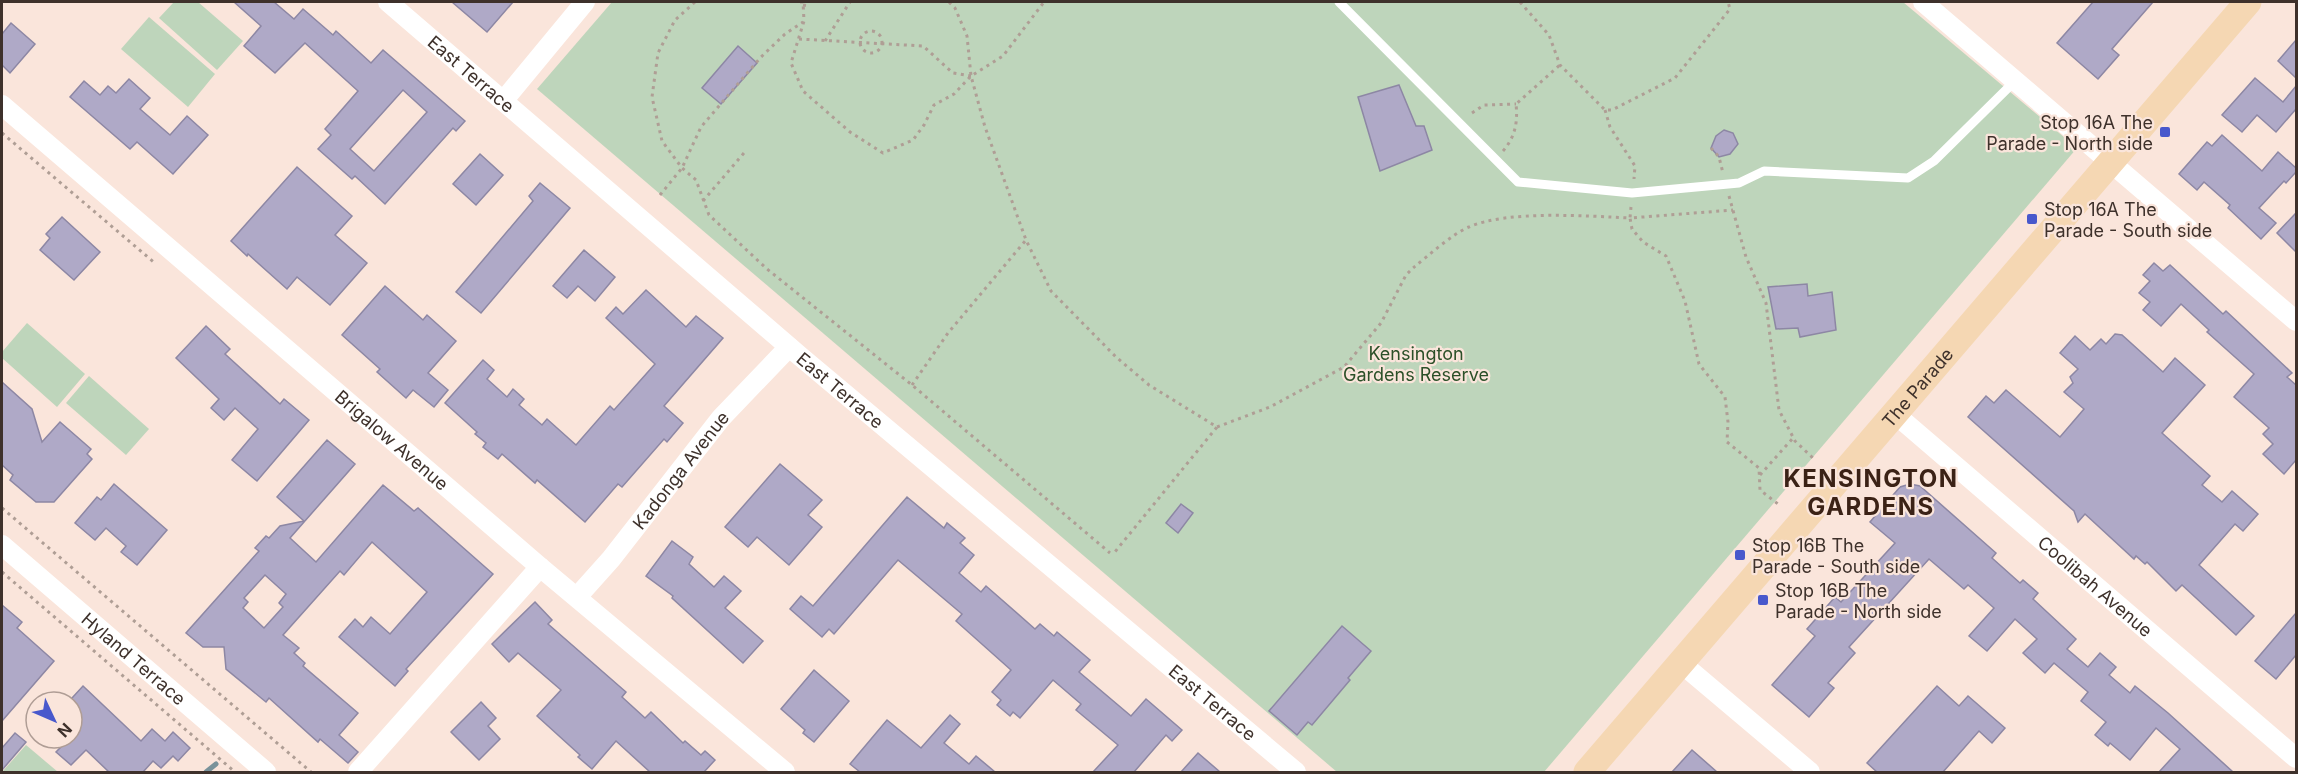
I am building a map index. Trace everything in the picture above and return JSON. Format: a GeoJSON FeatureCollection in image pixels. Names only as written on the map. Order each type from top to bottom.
{"type":"FeatureCollection","features":[{"type":"Feature","properties":{"kind":"main road","name":"The Parade"},"geometry":{"type":"LineString","coordinates":[[1587,772],[2248,2]]}},
{"type":"Feature","properties":{"kind":"street","name":"East Terrace"},"geometry":{"type":"LineString","coordinates":[[388,2],[789,347],[1296,772]]}},
{"type":"Feature","properties":{"kind":"street"},"geometry":{"type":"LineString","coordinates":[[504,100],[585,2]]}},
{"type":"Feature","properties":{"kind":"street"},"geometry":{"type":"LineString","coordinates":[[1923,2],[2296,321]]}},
{"type":"Feature","properties":{"kind":"street","name":"Brigalow Avenue"},"geometry":{"type":"LineString","coordinates":[[2,105],[540,567],[785,772]]}},
{"type":"Feature","properties":{"kind":"street","name":"Kadonga Avenue"},"geometry":{"type":"LineString","coordinates":[[577,597],[611,559],[721,418],[789,347]]}},
{"type":"Feature","properties":{"kind":"street","name":"Coolibah Avenue"},"geometry":{"type":"LineString","coordinates":[[1895,414],[2296,758]]}},
{"type":"Feature","properties":{"kind":"street","name":"Hyland Terrace"},"geometry":{"type":"LineString","coordinates":[[2,545],[266,772]]}},
{"type":"Feature","properties":{"kind":"street"},"geometry":{"type":"LineString","coordinates":[[358,772],[540,567]]}},
{"type":"Feature","properties":{"kind":"street"},"geometry":{"type":"LineString","coordinates":[[1681,663],[1810,772]]}},
{"type":"Feature","properties":{"kind":"lane"},"geometry":{"type":"LineString","coordinates":[[1339,2],[1518,182],[1632,193],[1739,183],[1764,171],[1908,178],[1934,161],[2015,81]]}},
{"type":"Feature","properties":{"kind":"path"},"geometry":{"type":"LineString","coordinates":[[695,2],[675,20],[658,53],[652,97],[663,141],[682,168],[696,180],[709,215],[767,269],[912,385],[1112,553],[1217,427],[1270,407],[1344,367],[1381,324],[1406,275],[1468,227],[1497,219],[1551,216],[1630,218],[1733,210]]}},
{"type":"Feature","properties":{"kind":"path"},"geometry":{"type":"LineString","coordinates":[[825,40],[850,2]]}},
{"type":"Feature","properties":{"kind":"path"},"geometry":{"type":"LineString","coordinates":[[949,2],[955,8],[967,36],[971,75],[985,128],[1026,240],[1051,291],[1116,357],[1149,385],[1217,427]]}},
{"type":"Feature","properties":{"kind":"path"},"geometry":{"type":"LineString","coordinates":[[810,6],[801,3],[804,21],[791,63],[803,91],[850,132],[883,153],[913,140],[934,105],[954,94],[971,75],[1003,56],[1044,2]]}},
{"type":"Feature","properties":{"kind":"path"},"geometry":{"type":"LineString","coordinates":[[1520,2],[1549,35],[1560,65],[1605,110],[1611,127],[1635,166],[1630,218],[1632,229],[1642,242],[1666,256],[1685,301],[1699,364],[1725,398],[1728,442],[1759,468],[1760,490],[1778,504]]}},
{"type":"Feature","properties":{"kind":"path"},"geometry":{"type":"LineString","coordinates":[[1605,110],[1612,110],[1675,78],[1730,9],[1728,2]]}},
{"type":"Feature","properties":{"kind":"path"},"geometry":{"type":"LineString","coordinates":[[660,195],[682,168],[701,127],[761,57],[785,34],[804,21]]}},
{"type":"Feature","properties":{"kind":"path"},"geometry":{"type":"LineString","coordinates":[[872,31],[878,34],[882,44],[878,51],[871,54],[861,49],[860,42],[862,35],[872,31]]}},
{"type":"Feature","properties":{"kind":"path"},"geometry":{"type":"LineString","coordinates":[[799,39],[923,46],[953,73],[971,75]]}},
{"type":"Feature","properties":{"kind":"path"},"geometry":{"type":"LineString","coordinates":[[1472,113],[1484,105],[1516,104],[1560,65]]}},
{"type":"Feature","properties":{"kind":"path"},"geometry":{"type":"LineString","coordinates":[[1503,150],[1512,141],[1517,126],[1516,104]]}},
{"type":"Feature","properties":{"kind":"path"},"geometry":{"type":"LineString","coordinates":[[1711,148],[1719,157],[1746,257],[1766,303],[1779,410],[1793,438],[1815,460]]}},
{"type":"Feature","properties":{"kind":"path"},"geometry":{"type":"LineString","coordinates":[[703,201],[744,153]]}},
{"type":"Feature","properties":{"kind":"path"},"geometry":{"type":"LineString","coordinates":[[912,385],[948,333],[1026,240]]}},
{"type":"Feature","properties":{"kind":"path"},"geometry":{"type":"LineString","coordinates":[[1760,475],[1793,438]]}},
{"type":"Feature","properties":{"kind":"path"},"geometry":{"type":"LineString","coordinates":[[2,508],[311,772]]}},
{"type":"Feature","properties":{"kind":"path"},"geometry":{"type":"LineString","coordinates":[[2,572],[235,772]]}},
{"type":"Feature","properties":{"kind":"green space"},"geometry":{"type":"Polygon","coordinates":[[[174,2],[198,2],[243,41],[217,70],[159,18],[174,2]]]}},
{"type":"Feature","properties":{"kind":"green space","name":"Kensington Gardens Reserve"},"geometry":{"type":"Polygon","coordinates":[[[612,2],[1903,2],[2077,148],[1544,772],[1337,772],[537,89],[612,2]]]}},
{"type":"Feature","properties":{"kind":"green space"},"geometry":{"type":"Polygon","coordinates":[[[149,17],[215,74],[188,107],[121,49],[149,17]]]}},
{"type":"Feature","properties":{"kind":"green space"},"geometry":{"type":"Polygon","coordinates":[[[27,323],[85,374],[57,407],[2,358],[2,352],[27,323]]]}},
{"type":"Feature","properties":{"kind":"green space"},"geometry":{"type":"Polygon","coordinates":[[[89,376],[149,429],[126,455],[66,403],[89,376]]]}},
{"type":"Feature","properties":{"kind":"green space"},"geometry":{"type":"Polygon","coordinates":[[[24,747],[24,750],[32,750],[58,772],[2,772],[24,747]]]}},
{"type":"Feature","properties":{"kind":"building"},"geometry":{"type":"Polygon","coordinates":[[[234,2],[274,2],[294,19],[303,9],[333,35],[336,31],[371,63],[383,50],[465,121],[456,131],[453,128],[385,204],[355,176],[352,179],[318,149],[331,135],[325,129],[358,91],[305,43],[275,73],[244,46],[261,26],[234,2]],[[403,90],[350,149],[374,171],[427,112],[403,90]]]}},
{"type":"Feature","properties":{"kind":"building"},"geometry":{"type":"Polygon","coordinates":[[[452,2],[513,2],[487,32],[452,2]]]}},
{"type":"Feature","properties":{"kind":"building"},"geometry":{"type":"Polygon","coordinates":[[[2093,2],[2153,2],[2112,49],[2119,55],[2098,79],[2057,43],[2093,2]]]}},
{"type":"Feature","properties":{"kind":"building"},"geometry":{"type":"Polygon","coordinates":[[[11,23],[35,44],[10,73],[2,65],[2,34],[11,23]]]}},
{"type":"Feature","properties":{"kind":"building"},"geometry":{"type":"Polygon","coordinates":[[[2296,40],[2296,78],[2278,61],[2296,40]]]}},
{"type":"Feature","properties":{"kind":"building"},"geometry":{"type":"Polygon","coordinates":[[[738,46],[757,63],[721,104],[702,88],[738,46]]]}},
{"type":"Feature","properties":{"kind":"building"},"geometry":{"type":"Polygon","coordinates":[[[2255,78],[2283,102],[2296,86],[2296,109],[2276,132],[2257,115],[2242,132],[2222,115],[2255,78]]]}},
{"type":"Feature","properties":{"kind":"building"},"geometry":{"type":"Polygon","coordinates":[[[129,79],[150,98],[140,109],[170,135],[187,116],[208,135],[173,174],[137,142],[130,149],[70,97],[84,81],[100,95],[108,86],[116,93],[129,79]]]}},
{"type":"Feature","properties":{"kind":"building"},"geometry":{"type":"Polygon","coordinates":[[[1399,85],[1416,126],[1424,126],[1432,150],[1380,171],[1358,97],[1399,85]]]}},
{"type":"Feature","properties":{"kind":"building"},"geometry":{"type":"Polygon","coordinates":[[[1724,130],[1733,133],[1738,144],[1730,154],[1719,157],[1711,148],[1716,136],[1724,130]]]}},
{"type":"Feature","properties":{"kind":"building"},"geometry":{"type":"Polygon","coordinates":[[[2222,135],[2262,171],[2278,152],[2296,168],[2296,172],[2286,183],[2284,181],[2259,208],[2276,223],[2261,239],[2228,208],[2230,205],[2204,182],[2197,190],[2179,174],[2207,142],[2212,146],[2222,135]]]}},
{"type":"Feature","properties":{"kind":"building"},"geometry":{"type":"Polygon","coordinates":[[[480,154],[503,175],[476,205],[453,184],[480,154]]]}},
{"type":"Feature","properties":{"kind":"building"},"geometry":{"type":"Polygon","coordinates":[[[297,167],[352,216],[335,235],[367,263],[330,305],[297,277],[287,289],[231,241],[297,167]]]}},
{"type":"Feature","properties":{"kind":"building"},"geometry":{"type":"Polygon","coordinates":[[[540,183],[570,208],[481,313],[456,292],[533,201],[529,196],[540,183]]]}},
{"type":"Feature","properties":{"kind":"building"},"geometry":{"type":"Polygon","coordinates":[[[2296,213],[2296,252],[2277,233],[2296,213]]]}},
{"type":"Feature","properties":{"kind":"building"},"geometry":{"type":"Polygon","coordinates":[[[62,217],[100,252],[74,280],[40,250],[50,238],[46,234],[62,217]]]}},
{"type":"Feature","properties":{"kind":"building"},"geometry":{"type":"Polygon","coordinates":[[[584,250],[615,277],[595,301],[578,286],[567,298],[553,286],[584,250]]]}},
{"type":"Feature","properties":{"kind":"building"},"geometry":{"type":"Polygon","coordinates":[[[2154,263],[2163,271],[2170,265],[2223,314],[2226,311],[2292,373],[2287,377],[2296,385],[2296,460],[2284,474],[2263,454],[2273,444],[2263,434],[2269,428],[2234,397],[2254,374],[2207,332],[2209,330],[2181,304],[2161,326],[2143,310],[2150,302],[2139,293],[2150,281],[2143,275],[2154,263]]]}},
{"type":"Feature","properties":{"kind":"building"},"geometry":{"type":"Polygon","coordinates":[[[1807,284],[1808,296],[1832,292],[1836,330],[1800,337],[1798,328],[1776,329],[1768,287],[1807,284]]]}},
{"type":"Feature","properties":{"kind":"building"},"geometry":{"type":"Polygon","coordinates":[[[385,286],[423,320],[427,315],[456,341],[428,373],[448,390],[434,407],[413,390],[406,398],[377,372],[380,369],[342,335],[385,286]]]}},
{"type":"Feature","properties":{"kind":"building"},"geometry":{"type":"Polygon","coordinates":[[[646,290],[686,327],[696,316],[723,338],[664,406],[683,423],[667,442],[664,439],[622,487],[618,484],[585,522],[537,480],[535,483],[502,454],[498,459],[483,447],[486,443],[475,434],[477,432],[445,403],[483,360],[494,370],[487,379],[507,397],[513,389],[524,399],[519,405],[542,425],[547,419],[576,445],[610,406],[614,410],[655,364],[606,318],[616,307],[623,314],[646,290]]]}},
{"type":"Feature","properties":{"kind":"building"},"geometry":{"type":"Polygon","coordinates":[[[206,326],[230,349],[225,354],[280,404],[284,399],[309,420],[257,481],[232,460],[258,429],[235,408],[224,420],[211,408],[219,399],[176,358],[206,326]]]}},
{"type":"Feature","properties":{"kind":"building"},"geometry":{"type":"Polygon","coordinates":[[[2115,334],[2122,335],[2163,372],[2175,358],[2205,385],[2162,433],[2210,476],[2202,485],[2222,502],[2232,491],[2258,514],[2243,531],[2235,524],[2199,565],[2254,616],[2236,635],[2182,585],[2176,591],[2147,562],[2145,564],[2136,556],[2134,559],[2085,514],[2078,522],[2074,511],[1968,417],[1986,396],[1994,403],[2006,390],[2060,437],[2084,409],[2064,392],[2073,383],[2070,377],[2078,369],[2060,353],[2075,336],[2090,350],[2101,339],[2106,344],[2115,334]]]}},
{"type":"Feature","properties":{"kind":"building"},"geometry":{"type":"Polygon","coordinates":[[[2,382],[32,409],[42,442],[60,422],[91,449],[87,454],[92,459],[54,502],[36,502],[10,480],[13,475],[2,465],[2,382]]]}},
{"type":"Feature","properties":{"kind":"building"},"geometry":{"type":"Polygon","coordinates":[[[327,440],[355,464],[290,538],[316,562],[383,485],[414,511],[418,508],[493,574],[406,669],[408,671],[395,686],[339,637],[355,619],[363,627],[371,617],[390,634],[427,592],[372,542],[344,575],[340,571],[283,635],[299,648],[294,653],[305,663],[303,666],[358,713],[339,735],[358,752],[348,763],[320,739],[318,742],[269,698],[266,702],[226,669],[224,647],[203,647],[186,633],[259,551],[255,548],[266,536],[269,538],[280,526],[304,521],[277,497],[327,440]],[[265,575],[244,598],[248,602],[243,608],[264,628],[283,607],[279,603],[286,594],[265,575]]]}},
{"type":"Feature","properties":{"kind":"building"},"geometry":{"type":"Polygon","coordinates":[[[780,464],[822,500],[808,515],[822,527],[789,565],[757,537],[748,547],[725,527],[780,464]]]}},
{"type":"Feature","properties":{"kind":"building"},"geometry":{"type":"Polygon","coordinates":[[[114,484],[167,530],[137,565],[121,552],[126,546],[106,528],[95,540],[75,523],[97,497],[101,500],[114,484]]]}},
{"type":"Feature","properties":{"kind":"building"},"geometry":{"type":"Polygon","coordinates":[[[1910,484],[1920,486],[1996,553],[1992,558],[2020,583],[2023,580],[2038,593],[2033,599],[2076,639],[2067,649],[2088,667],[2100,653],[2116,667],[2109,675],[2130,693],[2135,686],[2233,772],[2159,772],[2180,749],[2156,728],[2130,760],[2110,743],[2108,746],[2095,735],[2106,722],[2081,701],[2088,692],[2054,663],[2045,673],[2023,653],[2037,639],[2015,619],[1987,651],[1969,636],[1994,608],[1968,585],[1964,589],[1929,559],[1849,647],[1855,653],[1828,683],[1834,688],[1809,717],[1772,685],[1815,636],[1807,629],[1835,597],[1841,602],[1895,543],[1870,522],[1900,487],[1910,484]]]}},
{"type":"Feature","properties":{"kind":"building"},"geometry":{"type":"Polygon","coordinates":[[[907,497],[944,528],[947,523],[965,538],[960,543],[974,555],[959,573],[981,592],[986,586],[1035,629],[1040,624],[1054,636],[1057,632],[1090,660],[1079,672],[1131,716],[1146,699],[1182,730],[1172,741],[1166,735],[1134,772],[1093,772],[1118,745],[1076,710],[1081,704],[1053,680],[1020,718],[1013,712],[1010,716],[997,705],[1001,700],[992,692],[1011,670],[956,621],[962,614],[898,560],[834,634],[829,629],[822,637],[790,609],[801,596],[813,606],[907,497]]]}},
{"type":"Feature","properties":{"kind":"building"},"geometry":{"type":"Polygon","coordinates":[[[1181,504],[1193,513],[1178,533],[1166,523],[1181,504]]]}},
{"type":"Feature","properties":{"kind":"building"},"geometry":{"type":"Polygon","coordinates":[[[672,541],[693,557],[689,564],[714,587],[724,576],[741,591],[725,608],[763,641],[743,663],[672,598],[673,596],[646,576],[672,541]]]}},
{"type":"Feature","properties":{"kind":"building"},"geometry":{"type":"Polygon","coordinates":[[[535,602],[552,620],[548,624],[626,692],[622,697],[645,718],[651,712],[683,743],[685,741],[701,755],[705,751],[715,760],[704,772],[650,772],[616,741],[592,769],[537,716],[561,690],[518,653],[509,662],[492,644],[535,602]]]}},
{"type":"Feature","properties":{"kind":"building"},"geometry":{"type":"Polygon","coordinates":[[[2,605],[22,622],[17,628],[54,661],[29,690],[24,690],[24,696],[2,721],[2,605]]]}},
{"type":"Feature","properties":{"kind":"building"},"geometry":{"type":"Polygon","coordinates":[[[2296,613],[2296,655],[2276,679],[2255,661],[2296,613]]]}},
{"type":"Feature","properties":{"kind":"building"},"geometry":{"type":"Polygon","coordinates":[[[1342,626],[1371,651],[1312,725],[1308,722],[1297,735],[1269,711],[1342,626]]]}},
{"type":"Feature","properties":{"kind":"building"},"geometry":{"type":"Polygon","coordinates":[[[814,670],[849,701],[814,742],[803,733],[805,730],[781,709],[814,670]]]}},
{"type":"Feature","properties":{"kind":"building"},"geometry":{"type":"Polygon","coordinates":[[[83,686],[141,741],[152,729],[165,741],[173,732],[190,748],[178,761],[173,756],[161,768],[153,761],[143,772],[109,772],[86,750],[71,765],[56,752],[58,750],[84,750],[84,690],[79,690],[83,686]]]}},
{"type":"Feature","properties":{"kind":"building"},"geometry":{"type":"Polygon","coordinates":[[[1937,686],[1959,706],[1968,696],[2005,728],[1992,743],[1979,731],[1943,772],[1877,772],[1867,763],[1937,686]]]}},
{"type":"Feature","properties":{"kind":"building"},"geometry":{"type":"Polygon","coordinates":[[[481,702],[496,718],[488,726],[500,739],[479,760],[451,732],[481,702]]]}},
{"type":"Feature","properties":{"kind":"building"},"geometry":{"type":"Polygon","coordinates":[[[950,715],[960,724],[944,743],[969,764],[976,756],[995,772],[860,772],[850,764],[887,720],[921,748],[950,715]]]}},
{"type":"Feature","properties":{"kind":"building"},"geometry":{"type":"Polygon","coordinates":[[[15,733],[24,740],[24,744],[2,770],[2,748],[15,733]]]}},
{"type":"Feature","properties":{"kind":"building"},"geometry":{"type":"Polygon","coordinates":[[[1692,750],[1717,772],[1672,772],[1692,750]]]}},
{"type":"Feature","properties":{"kind":"building"},"geometry":{"type":"Polygon","coordinates":[[[1198,753],[1220,772],[1181,772],[1198,753]]]}},
{"type":"Feature","properties":{"kind":"waterway"},"geometry":{"type":"LineString","coordinates":[[206,772],[216,764]]}},
{"type":"Feature","properties":{"kind":"place","name":"Stop 16A The Parade - North side"},"geometry":{"type":"Point","coordinates":[2165,132]}},
{"type":"Feature","properties":{"kind":"place","name":"Stop 16A The Parade - South side"},"geometry":{"type":"Point","coordinates":[2032,219]}},
{"type":"Feature","properties":{"kind":"place","name":"Stop 16B The Parade - South side"},"geometry":{"type":"Point","coordinates":[1740,555]}},
{"type":"Feature","properties":{"kind":"place","name":"Stop 16B The Parade - North side"},"geometry":{"type":"Point","coordinates":[1763,600]}},
{"type":"Feature","properties":{"kind":"district","name":"KENSINGTON GARDENS"},"geometry":{"type":"Point","coordinates":[1871,492]}}]}
